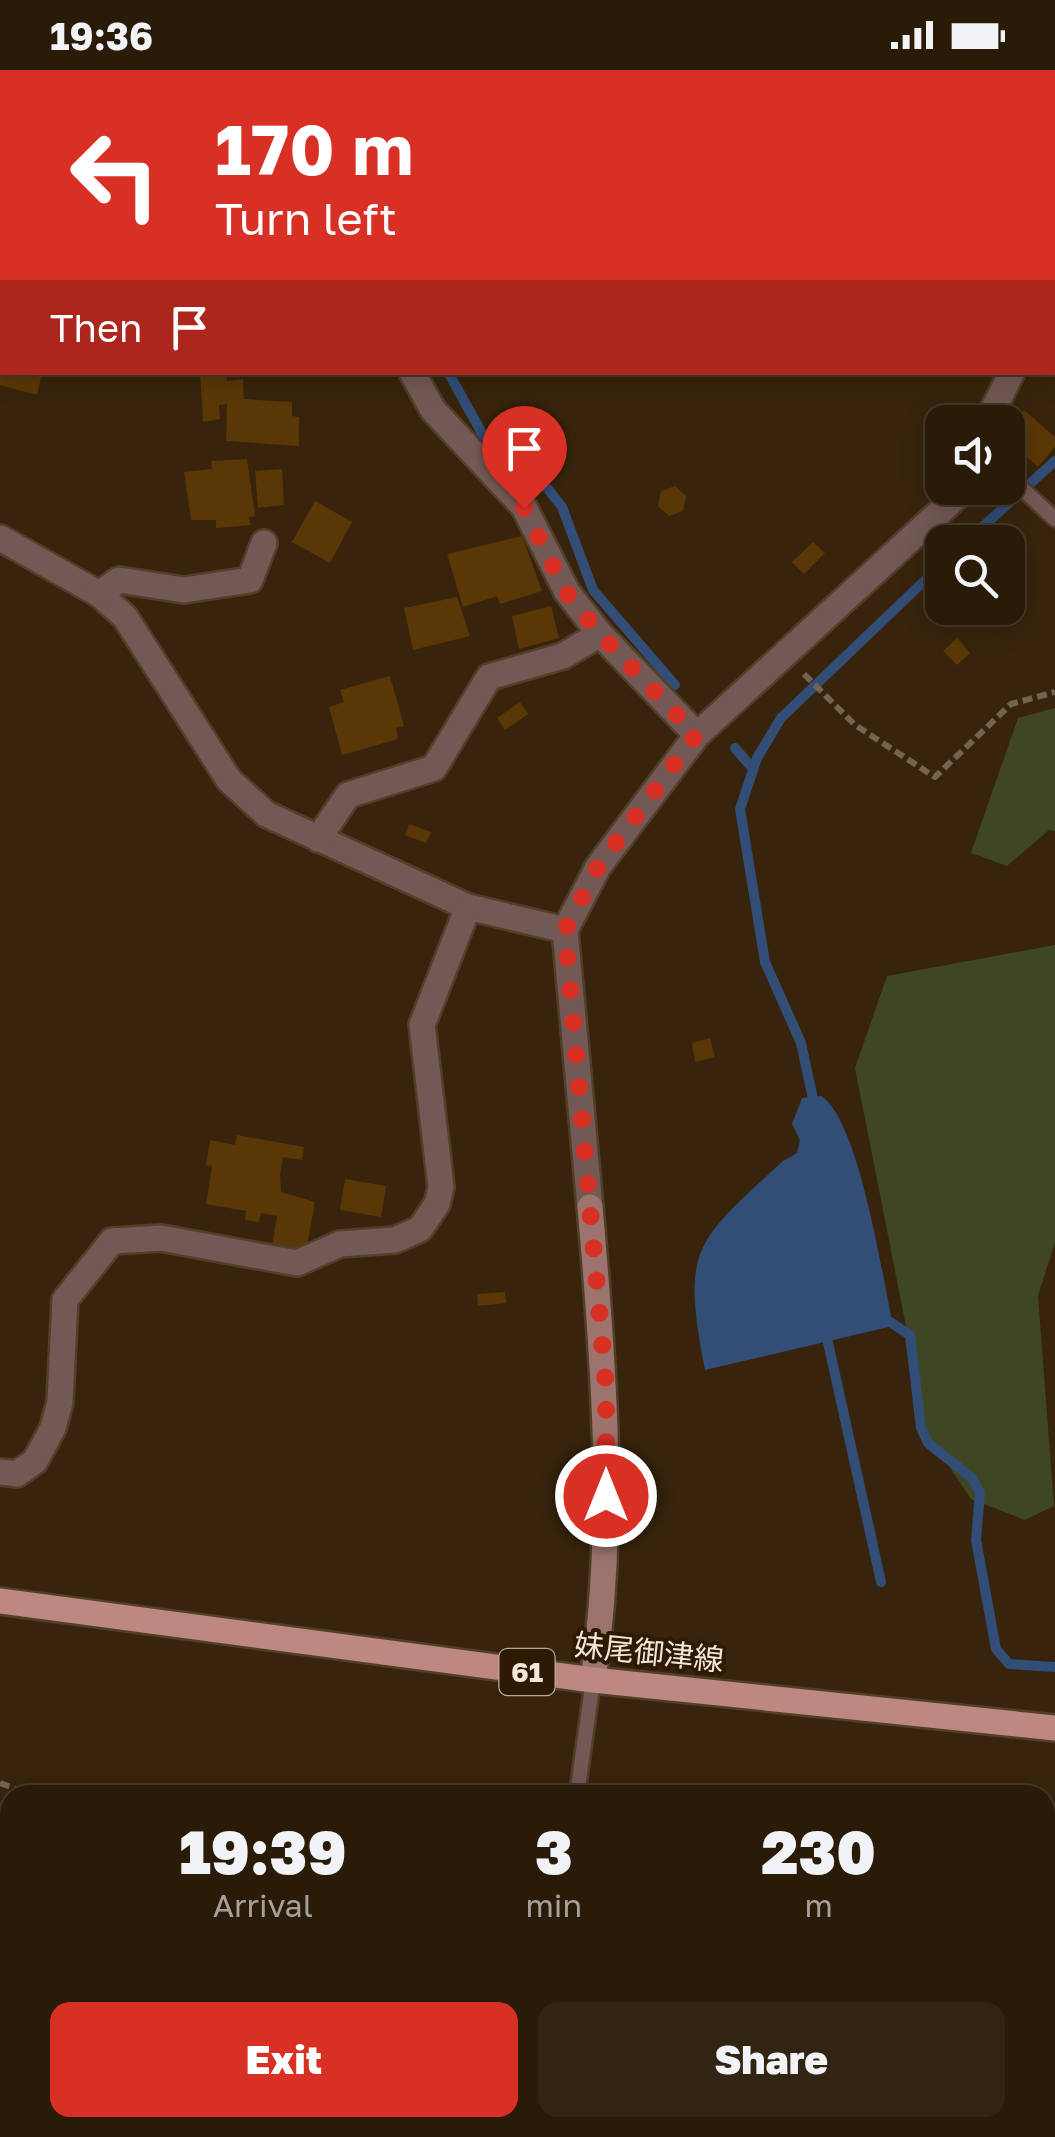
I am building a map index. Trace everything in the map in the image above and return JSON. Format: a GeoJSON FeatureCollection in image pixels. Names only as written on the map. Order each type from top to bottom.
{"type":"FeatureCollection","features":[{"type":"Feature","properties":{"kind":"main road","name":"妹尾御津線"},"geometry":{"type":"LineString","coordinates":[[0,1601],[593,1680],[1054,1721]]}},
{"type":"Feature","properties":{"kind":"street"},"geometry":{"type":"LineString","coordinates":[[414,375],[433,410],[524,508],[566,592],[600,634],[696,735]]}},
{"type":"Feature","properties":{"kind":"street"},"geometry":{"type":"LineString","coordinates":[[996,405],[1010,375]]}},
{"type":"Feature","properties":{"kind":"street"},"geometry":{"type":"LineString","coordinates":[[593,1680],[604,1603],[606,1423],[565,930],[598,867],[696,735],[947,505]]}},
{"type":"Feature","properties":{"kind":"street"},"geometry":{"type":"LineString","coordinates":[[0,538],[99,594],[125,617],[229,780],[266,814],[468,908],[565,930]]}},
{"type":"Feature","properties":{"kind":"street"},"geometry":{"type":"LineString","coordinates":[[99,594],[119,580],[184,590],[250,580],[264,543]]}},
{"type":"Feature","properties":{"kind":"street"},"geometry":{"type":"LineString","coordinates":[[318,839],[348,795],[434,768],[489,677],[563,656],[600,634]]}},
{"type":"Feature","properties":{"kind":"street"},"geometry":{"type":"LineString","coordinates":[[0,1472],[17,1474],[46,1446],[60,1402],[65,1300],[112,1242],[161,1238],[297,1263],[340,1244],[396,1240],[420,1229],[438,1204],[441,1187],[422,1025],[468,908]]}},
{"type":"Feature","properties":{"kind":"lane"},"geometry":{"type":"LineString","coordinates":[[1025,492],[1055,518]]}},
{"type":"Feature","properties":{"kind":"lane"},"geometry":{"type":"LineString","coordinates":[[578,1785],[593,1680]]}},
{"type":"Feature","properties":{"kind":"path"},"geometry":{"type":"LineString","coordinates":[[804,675],[855,725],[935,777],[1011,704],[1055,692]]}},
{"type":"Feature","properties":{"kind":"green space"},"geometry":{"type":"Polygon","coordinates":[[[1055,708],[1055,831],[1049,830],[1007,866],[971,853],[1018,718],[1055,708]]]}},
{"type":"Feature","properties":{"kind":"green space"},"geometry":{"type":"Polygon","coordinates":[[[1055,945],[1055,1242],[1038,1296],[1054,1506],[1025,1520],[971,1499],[927,1433],[855,1068],[887,976],[1055,945]]]}},
{"type":"Feature","properties":{"kind":"water"},"geometry":{"type":"Polygon","coordinates":[[[821,1096],[835,1111],[858,1166],[893,1326],[705,1370],[695,1297],[702,1250],[730,1211],[783,1161],[797,1153],[800,1140],[792,1124],[802,1098],[821,1096]]]}},
{"type":"Feature","properties":{"kind":"building"},"geometry":{"type":"Polygon","coordinates":[[[0,375],[41,375],[37,395],[0,385],[0,375]]]}},
{"type":"Feature","properties":{"kind":"building"},"geometry":{"type":"Polygon","coordinates":[[[200,375],[227,375],[227,381],[243,379],[244,399],[292,402],[292,416],[299,417],[299,446],[226,441],[227,404],[219,405],[220,419],[203,422],[200,375]]]}},
{"type":"Feature","properties":{"kind":"building"},"geometry":{"type":"Polygon","coordinates":[[[1025,411],[1055,437],[1055,447],[1038,467],[1025,455],[1025,411]]]}},
{"type":"Feature","properties":{"kind":"building"},"geometry":{"type":"Polygon","coordinates":[[[247,459],[255,516],[249,517],[251,525],[216,528],[216,520],[191,520],[184,472],[212,469],[211,461],[247,459]]]}},
{"type":"Feature","properties":{"kind":"building"},"geometry":{"type":"Polygon","coordinates":[[[282,469],[284,505],[258,508],[255,471],[282,469]]]}},
{"type":"Feature","properties":{"kind":"building"},"geometry":{"type":"Polygon","coordinates":[[[675,486],[686,496],[683,511],[669,516],[658,506],[661,491],[675,486]]]}},
{"type":"Feature","properties":{"kind":"building"},"geometry":{"type":"Polygon","coordinates":[[[315,501],[352,522],[330,563],[292,542],[315,501]]]}},
{"type":"Feature","properties":{"kind":"building"},"geometry":{"type":"Polygon","coordinates":[[[522,536],[542,591],[500,604],[497,596],[463,607],[447,554],[522,536]]]}},
{"type":"Feature","properties":{"kind":"building"},"geometry":{"type":"Polygon","coordinates":[[[813,542],[825,553],[804,574],[792,562],[813,542]]]}},
{"type":"Feature","properties":{"kind":"building"},"geometry":{"type":"Polygon","coordinates":[[[457,597],[470,636],[413,650],[404,608],[457,597]]]}},
{"type":"Feature","properties":{"kind":"building"},"geometry":{"type":"Polygon","coordinates":[[[551,606],[559,638],[519,649],[512,616],[551,606]]]}},
{"type":"Feature","properties":{"kind":"building"},"geometry":{"type":"Polygon","coordinates":[[[957,638],[970,653],[957,665],[943,651],[957,638]]]}},
{"type":"Feature","properties":{"kind":"building"},"geometry":{"type":"Polygon","coordinates":[[[390,676],[404,726],[396,728],[398,739],[342,755],[329,707],[344,702],[340,690],[390,676]]]}},
{"type":"Feature","properties":{"kind":"building"},"geometry":{"type":"Polygon","coordinates":[[[520,702],[528,714],[505,730],[497,718],[520,702]]]}},
{"type":"Feature","properties":{"kind":"building"},"geometry":{"type":"Polygon","coordinates":[[[409,824],[431,832],[426,843],[405,835],[409,824]]]}},
{"type":"Feature","properties":{"kind":"building"},"geometry":{"type":"Polygon","coordinates":[[[710,1038],[715,1057],[695,1062],[692,1043],[710,1038]]]}},
{"type":"Feature","properties":{"kind":"building"},"geometry":{"type":"Polygon","coordinates":[[[237,1135],[304,1147],[302,1160],[283,1157],[280,1174],[281,1192],[315,1202],[306,1252],[272,1246],[277,1216],[261,1213],[259,1222],[245,1220],[246,1211],[206,1204],[212,1166],[206,1165],[210,1140],[235,1145],[237,1135]]]}},
{"type":"Feature","properties":{"kind":"building"},"geometry":{"type":"Polygon","coordinates":[[[345,1179],[386,1186],[381,1217],[340,1210],[345,1179]]]}},
{"type":"Feature","properties":{"kind":"building"},"geometry":{"type":"Polygon","coordinates":[[[505,1292],[506,1303],[478,1306],[477,1294],[505,1292]]]}},
{"type":"Feature","properties":{"kind":"waterway"},"geometry":{"type":"LineString","coordinates":[[450,375],[483,435],[548,489],[562,507],[593,590],[675,685]]}},
{"type":"Feature","properties":{"kind":"waterway"},"geometry":{"type":"LineString","coordinates":[[985,525],[1055,461]]}},
{"type":"Feature","properties":{"kind":"waterway"},"geometry":{"type":"LineString","coordinates":[[815,1108],[801,1043],[765,962],[740,809],[757,758],[781,718],[925,580]]}},
{"type":"Feature","properties":{"kind":"waterway"},"geometry":{"type":"LineString","coordinates":[[735,748],[753,769]]}},
{"type":"Feature","properties":{"kind":"waterway"},"geometry":{"type":"LineString","coordinates":[[887,1320],[910,1335],[921,1428],[928,1443],[972,1478],[980,1493],[976,1540],[996,1649],[1009,1664],[1055,1667]]}},
{"type":"Feature","properties":{"kind":"waterway"},"geometry":{"type":"LineString","coordinates":[[825,1329],[881,1582]]}},
{"type":"Feature","properties":{"kind":"route"},"geometry":{"type":"LineString","coordinates":[[524,508],[566,592],[600,634],[696,735],[598,867],[565,930],[606,1386],[606,1496]]}}]}
